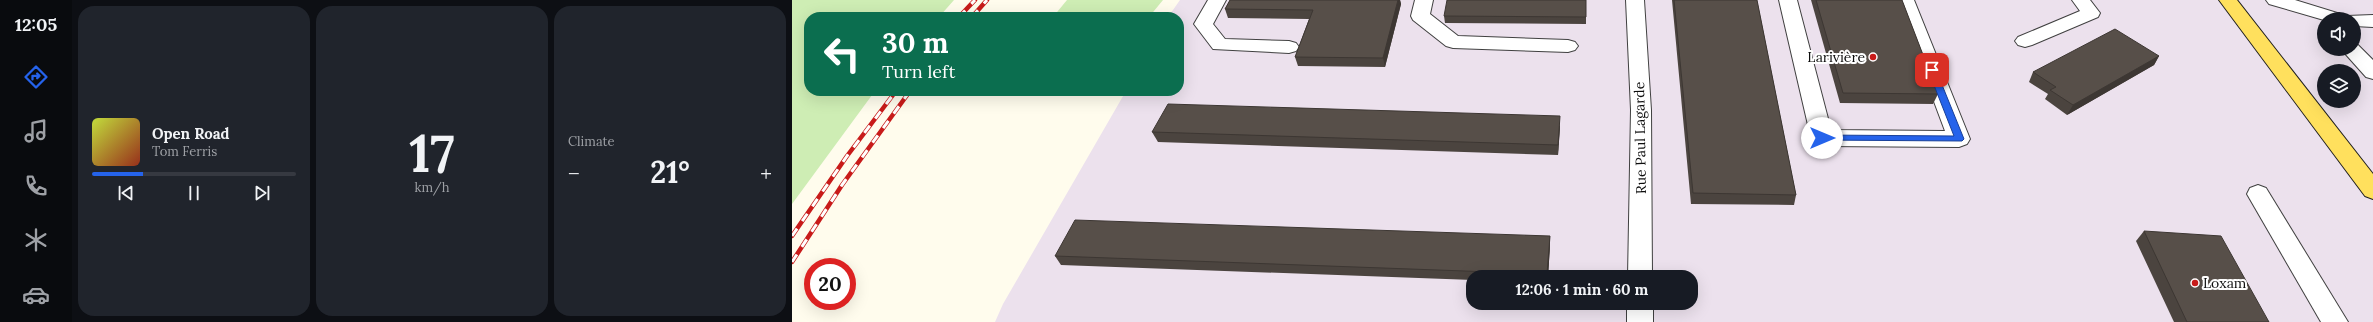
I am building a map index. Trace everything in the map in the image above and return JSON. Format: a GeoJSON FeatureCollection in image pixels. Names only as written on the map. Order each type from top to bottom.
{"type":"FeatureCollection","features":[{"type":"Feature","properties":{"kind":"main road"},"geometry":{"type":"LineString","coordinates":[[2228,0],[2373,190]]}},
{"type":"Feature","properties":{"kind":"lane"},"geometry":{"type":"LineString","coordinates":[[1217,0],[1203,24],[1220,45],[1289,47]]}},
{"type":"Feature","properties":{"kind":"lane"},"geometry":{"type":"LineString","coordinates":[[1424,0],[1420,16],[1453,42],[1568,46]]}},
{"type":"Feature","properties":{"kind":"lane","name":"Rue Paul Lagarde"},"geometry":{"type":"LineString","coordinates":[[1635,0],[1641,110],[1640,270]]}},
{"type":"Feature","properties":{"kind":"lane"},"geometry":{"type":"LineString","coordinates":[[1788,0],[1822,138],[1959,139],[1905,0]]}},
{"type":"Feature","properties":{"kind":"lane"},"geometry":{"type":"LineString","coordinates":[[2025,40],[2091,13],[2081,0]]}},
{"type":"Feature","properties":{"kind":"lane"},"geometry":{"type":"LineString","coordinates":[[2275,0],[2317,16]]}},
{"type":"Feature","properties":{"kind":"lane"},"geometry":{"type":"LineString","coordinates":[[2361,20],[2373,21]]}},
{"type":"Feature","properties":{"kind":"lane"},"geometry":{"type":"LineString","coordinates":[[2358,56],[2373,72]]}},
{"type":"Feature","properties":{"kind":"lane"},"geometry":{"type":"LineString","coordinates":[[2258,194],[2335,322]]}},
{"type":"Feature","properties":{"kind":"shaded area"},"geometry":{"type":"Polygon","coordinates":[[[1180,0],[2373,0],[2373,322],[995,322],[1003,304],[1123,96],[1184,96],[1184,12],[1172,12],[1180,0]]]}},
{"type":"Feature","properties":{"kind":"green space"},"geometry":{"type":"Polygon","coordinates":[[[792,0],[954,0],[943,12],[804,12],[804,96],[871,96],[792,204],[792,0]]]}},
{"type":"Feature","properties":{"kind":"green space"},"geometry":{"type":"Polygon","coordinates":[[[1067,0],[1163,0],[1153,12],[1057,12],[1067,0]]]}},
{"type":"Feature","properties":{"kind":"building"},"geometry":{"type":"Polygon","coordinates":[[[1230,0],[1398,0],[1383,58],[1295,57],[1313,10],[1225,9],[1230,0]]]}},
{"type":"Feature","properties":{"kind":"building"},"geometry":{"type":"Polygon","coordinates":[[[1447,0],[1586,0],[1586,17],[1444,16],[1447,0]]]}},
{"type":"Feature","properties":{"kind":"building"},"geometry":{"type":"Polygon","coordinates":[[[1674,0],[1757,0],[1796,195],[1693,193],[1674,0]]]}},
{"type":"Feature","properties":{"kind":"building","name":"Larivière"},"geometry":{"type":"Polygon","coordinates":[[[1816,0],[1902,0],[1938,94],[1843,93],[1816,0]]]}},
{"type":"Feature","properties":{"kind":"building"},"geometry":{"type":"Polygon","coordinates":[[[2115,29],[2159,56],[2073,105],[2050,90],[2056,87],[2033,72],[2115,29]]]}},
{"type":"Feature","properties":{"kind":"building"},"geometry":{"type":"Polygon","coordinates":[[[1168,104],[1560,116],[1558,145],[1152,132],[1168,104]]]}},
{"type":"Feature","properties":{"kind":"building"},"geometry":{"type":"Polygon","coordinates":[[[1075,220],[1550,236],[1547,270],[1466,271],[1055,256],[1075,220]]]}},
{"type":"Feature","properties":{"kind":"building","name":"Loxam"},"geometry":{"type":"Polygon","coordinates":[[[2144,231],[2221,236],[2269,322],[2187,322],[2144,231]]]}},
{"type":"Feature","properties":{"kind":"railway"},"geometry":{"type":"LineString","coordinates":[[964,12],[975,0]]}},
{"type":"Feature","properties":{"kind":"railway"},"geometry":{"type":"LineString","coordinates":[[976,12],[987,0]]}},
{"type":"Feature","properties":{"kind":"railway"},"geometry":{"type":"LineString","coordinates":[[792,236],[847,156],[892,96]]}},
{"type":"Feature","properties":{"kind":"railway"},"geometry":{"type":"LineString","coordinates":[[792,262],[842,185],[906,96]]}},
{"type":"Feature","properties":{"kind":"place","name":"Larivière"},"geometry":{"type":"Point","coordinates":[1873,57]}},
{"type":"Feature","properties":{"kind":"place","name":"Loxam"},"geometry":{"type":"Point","coordinates":[2195,283]}},
{"type":"Feature","properties":{"kind":"route"},"geometry":{"type":"LineString","coordinates":[[1822,138],[1959,139],[1932,70]]}}]}
